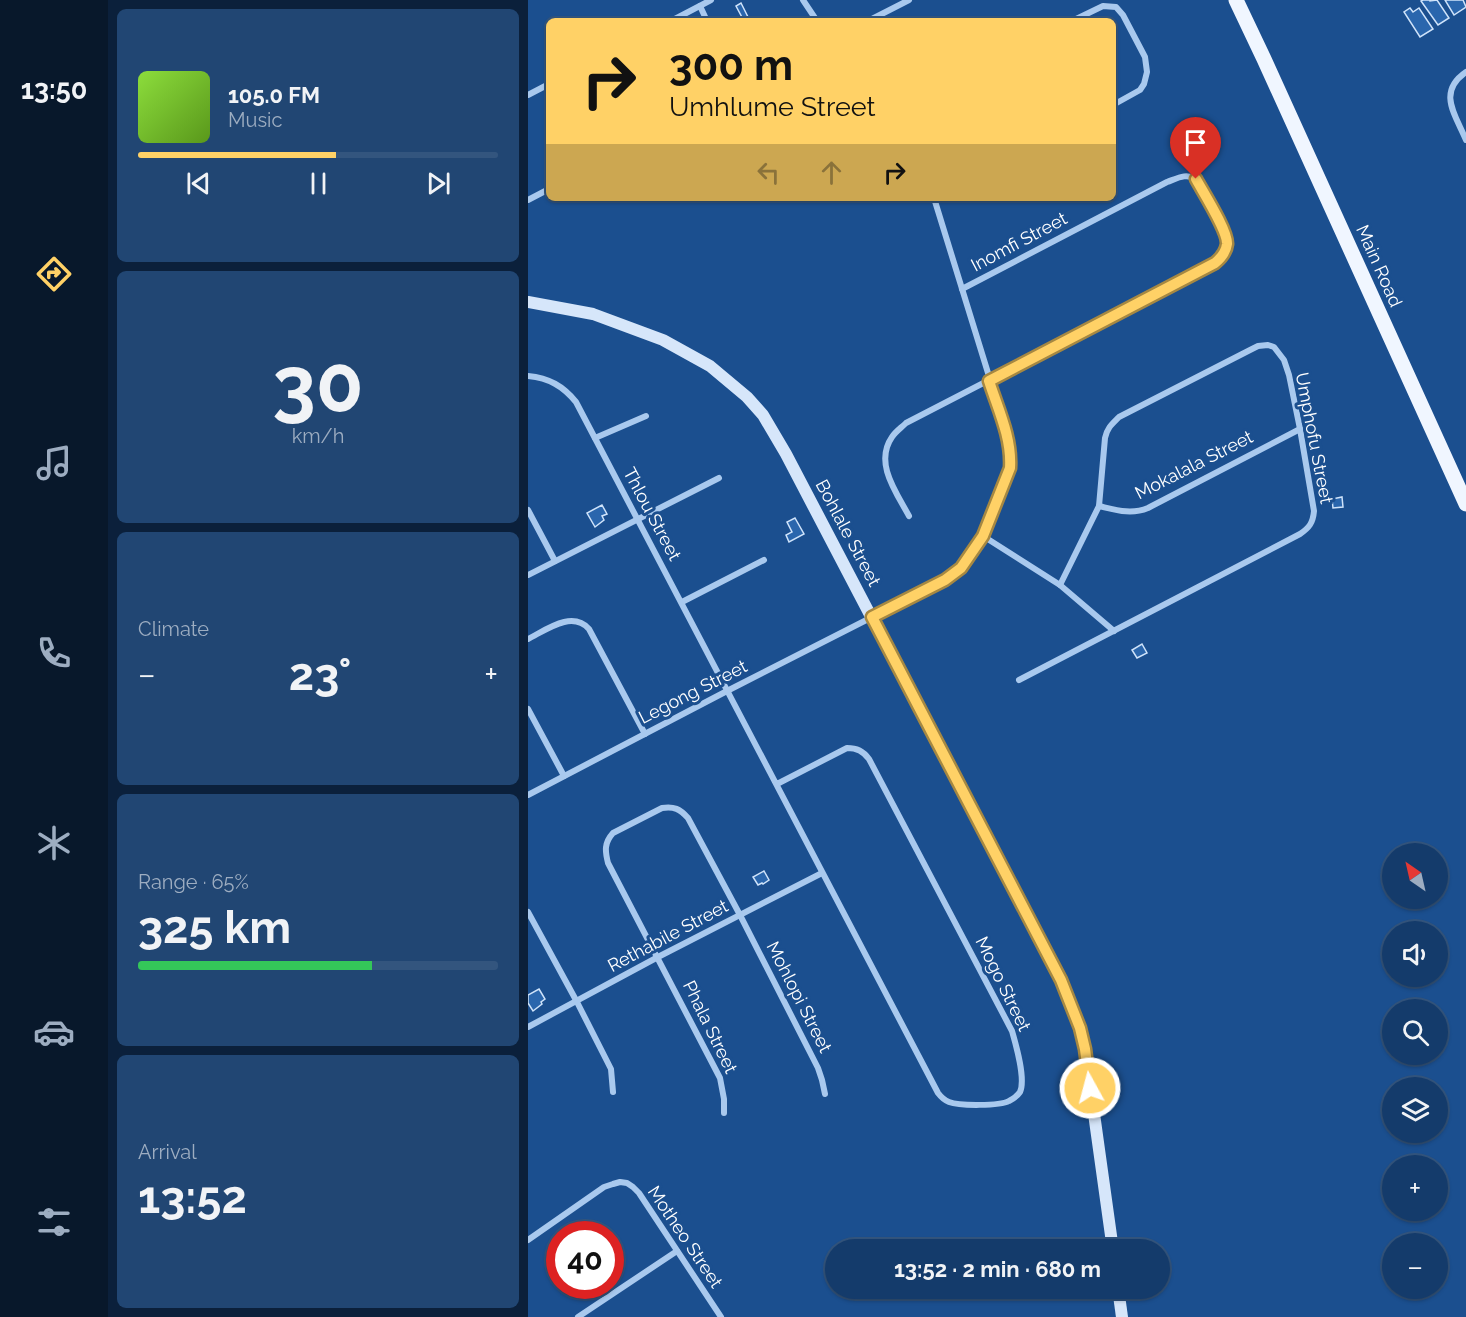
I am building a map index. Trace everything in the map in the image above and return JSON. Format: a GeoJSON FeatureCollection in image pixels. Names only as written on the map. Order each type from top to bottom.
{"type":"FeatureCollection","features":[{"type":"Feature","properties":{"kind":"main road","name":"Main Road"},"geometry":{"type":"LineString","coordinates":[[1236,0],[1466,504]]}},
{"type":"Feature","properties":{"kind":"main road","name":"Main Road"},"geometry":{"type":"LineString","coordinates":[[1242,0],[1257,44]]}},
{"type":"Feature","properties":{"kind":"street"},"geometry":{"type":"LineString","coordinates":[[676,18],[711,0]]}},
{"type":"Feature","properties":{"kind":"street"},"geometry":{"type":"LineString","coordinates":[[803,0],[815,18]]}},
{"type":"Feature","properties":{"kind":"street"},"geometry":{"type":"LineString","coordinates":[[874,18],[909,0]]}},
{"type":"Feature","properties":{"kind":"street"},"geometry":{"type":"LineString","coordinates":[[700,6],[706,18]]}},
{"type":"Feature","properties":{"kind":"street"},"geometry":{"type":"LineString","coordinates":[[1078,18],[1103,6],[1116,8],[1123,15],[1145,57],[1147,72],[1144,84],[1140,90],[1116,103]]}},
{"type":"Feature","properties":{"kind":"street"},"geometry":{"type":"LineString","coordinates":[[1466,72],[1452,84],[1450,92],[1450,100],[1466,140]]}},
{"type":"Feature","properties":{"kind":"street"},"geometry":{"type":"LineString","coordinates":[[528,95],[546,86]]}},
{"type":"Feature","properties":{"kind":"street","name":"Inomfi Street"},"geometry":{"type":"LineString","coordinates":[[909,516],[890,479],[885,461],[885,453],[893,435],[906,423],[1215,263],[1225,251],[1227,243],[1223,228],[1196,179],[1191,176],[1181,176],[962,289]]}},
{"type":"Feature","properties":{"kind":"street"},"geometry":{"type":"LineString","coordinates":[[528,200],[546,191]]}},
{"type":"Feature","properties":{"kind":"street","name":"Legong Street"},"geometry":{"type":"LineString","coordinates":[[528,795],[954,575],[983,536],[1010,468],[1009,441],[935,201]]}},
{"type":"Feature","properties":{"kind":"street","name":"Bohlale Street"},"geometry":{"type":"LineString","coordinates":[[528,302],[593,314],[663,340],[710,366],[747,397],[763,415],[872,617],[1072,1004],[1085,1049],[1111,1239]]}},
{"type":"Feature","properties":{"kind":"street","name":"Umphofu Street"},"geometry":{"type":"LineString","coordinates":[[1019,680],[1300,534],[1309,527],[1314,511],[1300,429],[1289,375],[1284,360],[1274,348],[1268,345],[1252,348],[1119,417],[1109,427],[1105,438],[1099,506],[1060,585]]}},
{"type":"Feature","properties":{"kind":"street","name":"Thlou Street"},"geometry":{"type":"LineString","coordinates":[[528,376],[547,379],[563,388],[576,402],[728,691]]}},
{"type":"Feature","properties":{"kind":"street"},"geometry":{"type":"LineString","coordinates":[[595,438],[646,416]]}},
{"type":"Feature","properties":{"kind":"street","name":"Mokalala Street"},"geometry":{"type":"LineString","coordinates":[[1099,506],[1138,512],[1300,429]]}},
{"type":"Feature","properties":{"kind":"street"},"geometry":{"type":"LineString","coordinates":[[528,575],[720,478]]}},
{"type":"Feature","properties":{"kind":"street"},"geometry":{"type":"LineString","coordinates":[[528,510],[555,561]]}},
{"type":"Feature","properties":{"kind":"street"},"geometry":{"type":"LineString","coordinates":[[983,536],[1060,585],[1114,631]]}},
{"type":"Feature","properties":{"kind":"street"},"geometry":{"type":"LineString","coordinates":[[682,602],[764,560]]}},
{"type":"Feature","properties":{"kind":"street"},"geometry":{"type":"LineString","coordinates":[[528,639],[564,621],[576,621],[586,625],[645,734]]}},
{"type":"Feature","properties":{"kind":"street","name":"Mogo Street"},"geometry":{"type":"LineString","coordinates":[[728,691],[934,1088],[941,1097],[949,1102],[962,1105],[1002,1104],[1016,1097],[1020,1091],[1021,1077],[1012,1031],[869,759],[859,750],[847,748],[777,784]]}},
{"type":"Feature","properties":{"kind":"street"},"geometry":{"type":"LineString","coordinates":[[528,709],[564,776]]}},
{"type":"Feature","properties":{"kind":"street","name":"Mohlopi Street"},"geometry":{"type":"LineString","coordinates":[[658,957],[608,863],[605,846],[613,833],[662,808],[670,807],[677,808],[688,818],[818,1068],[825,1094]]}},
{"type":"Feature","properties":{"kind":"street","name":"Rethabile Street"},"geometry":{"type":"LineString","coordinates":[[528,1027],[822,873]]}},
{"type":"Feature","properties":{"kind":"street"},"geometry":{"type":"LineString","coordinates":[[528,912],[611,1069],[614,1092]]}},
{"type":"Feature","properties":{"kind":"street","name":"Phala Street"},"geometry":{"type":"LineString","coordinates":[[658,957],[720,1078],[724,1113]]}},
{"type":"Feature","properties":{"kind":"street","name":"Motheo Street"},"geometry":{"type":"LineString","coordinates":[[528,1240],[604,1188],[620,1182],[627,1183],[639,1193],[721,1317]]}},
{"type":"Feature","properties":{"kind":"street"},"geometry":{"type":"LineString","coordinates":[[578,1317],[677,1251]]}},
{"type":"Feature","properties":{"kind":"street"},"geometry":{"type":"LineString","coordinates":[[1120,1299],[1122,1317]]}},
{"type":"Feature","properties":{"kind":"building"},"geometry":{"type":"Polygon","coordinates":[[[1437,0],[1449,18],[1438,25],[1421,1],[1437,0]]]}},
{"type":"Feature","properties":{"kind":"building"},"geometry":{"type":"Polygon","coordinates":[[[1445,0],[1463,0],[1466,7],[1454,15],[1445,0]]]}},
{"type":"Feature","properties":{"kind":"building"},"geometry":{"type":"Polygon","coordinates":[[[741,3],[748,18],[742,18],[736,6],[741,3]]]}},
{"type":"Feature","properties":{"kind":"building"},"geometry":{"type":"Polygon","coordinates":[[[1410,8],[1413,12],[1419,8],[1433,29],[1420,37],[1404,12],[1410,8]]]}},
{"type":"Feature","properties":{"kind":"building"},"geometry":{"type":"Polygon","coordinates":[[[1342,497],[1343,507],[1333,508],[1332,499],[1342,497]]]}},
{"type":"Feature","properties":{"kind":"building"},"geometry":{"type":"Polygon","coordinates":[[[602,505],[607,514],[602,516],[604,520],[595,527],[587,513],[602,505]]]}},
{"type":"Feature","properties":{"kind":"building"},"geometry":{"type":"Polygon","coordinates":[[[795,518],[804,534],[789,542],[786,535],[792,532],[787,522],[795,518]]]}},
{"type":"Feature","properties":{"kind":"building"},"geometry":{"type":"Polygon","coordinates":[[[1142,644],[1147,653],[1137,658],[1132,650],[1142,644]]]}},
{"type":"Feature","properties":{"kind":"building"},"geometry":{"type":"Polygon","coordinates":[[[764,871],[769,880],[758,885],[753,877],[764,871]]]}},
{"type":"Feature","properties":{"kind":"building"},"geometry":{"type":"Polygon","coordinates":[[[539,989],[545,999],[533,1011],[528,1003],[528,995],[539,989]]]}},
{"type":"Feature","properties":{"kind":"route"},"geometry":{"type":"LineString","coordinates":[[1090,1088],[1080,1028],[1061,980],[872,617],[954,575],[983,536],[1010,468],[1011,456],[1009,441],[989,381],[1215,263],[1222,256],[1227,243],[1223,228],[1196,179]]}}]}
